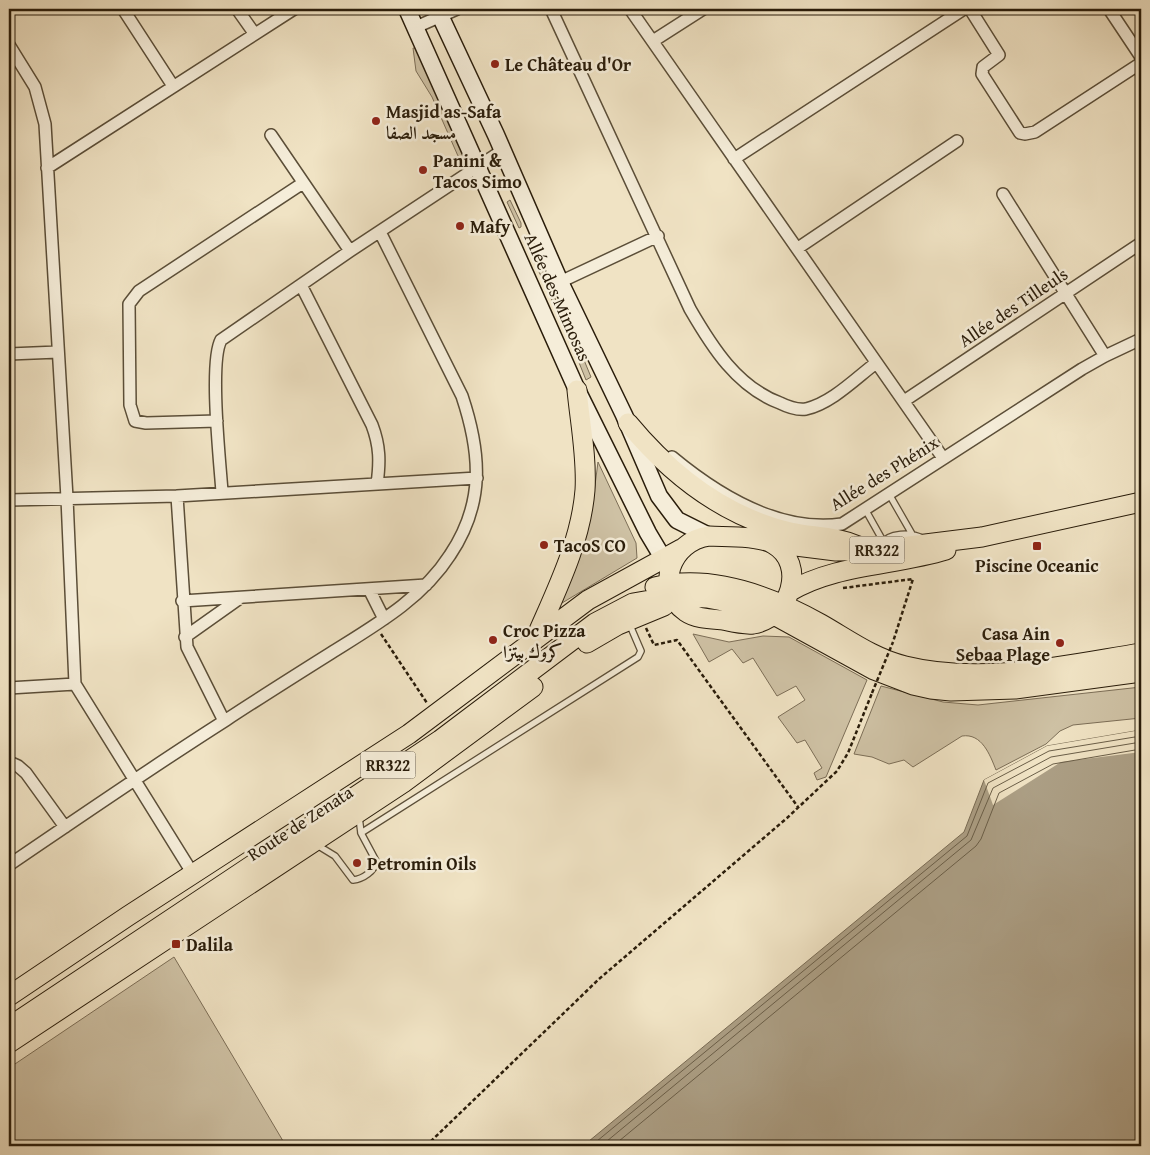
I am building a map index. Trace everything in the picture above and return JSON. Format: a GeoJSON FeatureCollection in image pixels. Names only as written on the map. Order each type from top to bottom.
{"type":"FeatureCollection","features":[{"type":"Feature","properties":{"kind":"main road","name":"Allée des Mimosas"},"geometry":{"type":"LineString","coordinates":[[407,9],[577,390],[648,533],[670,582]]}},
{"type":"Feature","properties":{"kind":"main road","name":"Allée des Mimosas"},"geometry":{"type":"LineString","coordinates":[[438,12],[503,150],[560,282],[625,416],[664,504],[684,525],[709,536]]}},
{"type":"Feature","properties":{"kind":"main road"},"geometry":{"type":"LineString","coordinates":[[536,637],[560,582],[582,516],[585,474],[577,390]]}},
{"type":"Feature","properties":{"kind":"main road"},"geometry":{"type":"LineString","coordinates":[[625,416],[651,451],[671,470],[691,486],[736,513],[774,528],[833,537],[876,547]]}},
{"type":"Feature","properties":{"kind":"main road","name":"RR322"},"geometry":{"type":"LineString","coordinates":[[670,582],[694,616],[750,624],[782,604],[803,584],[825,575],[915,559],[982,537],[1141,502]]}},
{"type":"Feature","properties":{"kind":"main road","name":"Route de Zenata"},"geometry":{"type":"LineString","coordinates":[[9,1043],[403,783],[512,704],[584,645],[633,618],[670,582],[681,549],[693,540],[709,536]]}},
{"type":"Feature","properties":{"kind":"main road","name":"RR322"},"geometry":{"type":"LineString","coordinates":[[709,536],[766,540],[772,543],[836,551],[982,537]]}},
{"type":"Feature","properties":{"kind":"main road"},"geometry":{"type":"LineString","coordinates":[[772,543],[782,552],[790,564],[792,578],[782,604]]}},
{"type":"Feature","properties":{"kind":"main road","name":"Route de Zenata"},"geometry":{"type":"LineString","coordinates":[[9,1016],[407,753],[479,701],[589,614],[643,590],[670,582]]}},
{"type":"Feature","properties":{"kind":"main road","name":"Route de Zenata"},"geometry":{"type":"LineString","coordinates":[[9,1027],[440,740],[595,623],[670,582]]}},
{"type":"Feature","properties":{"kind":"main road","name":"Route de Zenata"},"geometry":{"type":"LineString","coordinates":[[9,996],[24,981],[409,734],[536,637],[588,600],[670,582],[728,588],[782,604]]}},
{"type":"Feature","properties":{"kind":"main road"},"geometry":{"type":"LineString","coordinates":[[782,604],[871,654],[896,663],[925,670],[967,673],[1012,672],[1141,653]]}},
{"type":"Feature","properties":{"kind":"main road"},"geometry":{"type":"LineString","coordinates":[[782,604],[874,670],[931,689],[968,691],[1015,689],[1141,672]]}},
{"type":"Feature","properties":{"kind":"street"},"geometry":{"type":"LineString","coordinates":[[123,9],[173,86]]}},
{"type":"Feature","properties":{"kind":"street"},"geometry":{"type":"LineString","coordinates":[[237,9],[254,33]]}},
{"type":"Feature","properties":{"kind":"street"},"geometry":{"type":"LineString","coordinates":[[47,168],[294,9]]}},
{"type":"Feature","properties":{"kind":"street"},"geometry":{"type":"LineString","coordinates":[[416,27],[438,12],[457,9]]}},
{"type":"Feature","properties":{"kind":"street"},"geometry":{"type":"LineString","coordinates":[[551,9],[658,236],[690,309],[710,342],[732,370],[769,399],[792,408],[805,409],[830,397],[876,363]]}},
{"type":"Feature","properties":{"kind":"street"},"geometry":{"type":"LineString","coordinates":[[630,9],[944,458]]}},
{"type":"Feature","properties":{"kind":"street"},"geometry":{"type":"LineString","coordinates":[[653,41],[703,9]]}},
{"type":"Feature","properties":{"kind":"street"},"geometry":{"type":"LineString","coordinates":[[734,160],[964,9]]}},
{"type":"Feature","properties":{"kind":"street"},"geometry":{"type":"LineString","coordinates":[[970,9],[999,55],[983,67],[982,74],[1020,133],[1029,134],[1034,132],[1141,63]]}},
{"type":"Feature","properties":{"kind":"street"},"geometry":{"type":"LineString","coordinates":[[1109,9],[1141,57]]}},
{"type":"Feature","properties":{"kind":"street"},"geometry":{"type":"LineString","coordinates":[[9,45],[40,98],[45,124],[67,498],[75,684],[193,874]]}},
{"type":"Feature","properties":{"kind":"street"},"geometry":{"type":"LineString","coordinates":[[271,135],[350,251]]}},
{"type":"Feature","properties":{"kind":"street"},"geometry":{"type":"LineString","coordinates":[[798,248],[957,141]]}},
{"type":"Feature","properties":{"kind":"street"},"geometry":{"type":"LineString","coordinates":[[222,492],[217,422],[216,360],[221,340],[350,251],[503,150]]}},
{"type":"Feature","properties":{"kind":"street"},"geometry":{"type":"LineString","coordinates":[[217,422],[146,423],[135,420],[130,405],[129,304],[139,292],[303,183]]}},
{"type":"Feature","properties":{"kind":"street"},"geometry":{"type":"LineString","coordinates":[[1003,194],[1105,356]]}},
{"type":"Feature","properties":{"kind":"street"},"geometry":{"type":"LineString","coordinates":[[9,865],[224,721],[380,622],[426,585],[451,554],[463,532],[471,510],[477,478],[475,446],[462,396],[380,232]]}},
{"type":"Feature","properties":{"kind":"street"},"geometry":{"type":"LineString","coordinates":[[560,282],[658,236]]}},
{"type":"Feature","properties":{"kind":"street","name":"Allée des Tilleuls"},"geometry":{"type":"LineString","coordinates":[[904,401],[1141,243]]}},
{"type":"Feature","properties":{"kind":"street"},"geometry":{"type":"LineString","coordinates":[[301,285],[372,425],[379,444],[380,458],[377,484]]}},
{"type":"Feature","properties":{"kind":"street","name":"Allée des Phénix"},"geometry":{"type":"LineString","coordinates":[[625,416],[695,475],[768,516],[807,526],[842,524],[1105,356],[1141,339]]}},
{"type":"Feature","properties":{"kind":"street"},"geometry":{"type":"LineString","coordinates":[[9,354],[58,352]]}},
{"type":"Feature","properties":{"kind":"street"},"geometry":{"type":"LineString","coordinates":[[9,500],[177,496],[477,478]]}},
{"type":"Feature","properties":{"kind":"street"},"geometry":{"type":"LineString","coordinates":[[177,496],[182,601],[186,636],[191,659],[224,721]]}},
{"type":"Feature","properties":{"kind":"street"},"geometry":{"type":"LineString","coordinates":[[182,601],[426,585]]}},
{"type":"Feature","properties":{"kind":"street"},"geometry":{"type":"LineString","coordinates":[[369,589],[380,622]]}},
{"type":"Feature","properties":{"kind":"street"},"geometry":{"type":"LineString","coordinates":[[186,636],[240,598]]}},
{"type":"Feature","properties":{"kind":"street"},"geometry":{"type":"LineString","coordinates":[[9,688],[75,684]]}},
{"type":"Feature","properties":{"kind":"street"},"geometry":{"type":"LineString","coordinates":[[9,762],[18,766],[26,773],[64,827]]}},
{"type":"Feature","properties":{"kind":"lane"},"geometry":{"type":"LineString","coordinates":[[888,494],[912,534]]}},
{"type":"Feature","properties":{"kind":"lane"},"geometry":{"type":"LineString","coordinates":[[865,509],[876,547],[900,535],[912,534],[930,542]]}},
{"type":"Feature","properties":{"kind":"lane"},"geometry":{"type":"LineString","coordinates":[[361,833],[638,656],[641,651],[633,618]]}},
{"type":"Feature","properties":{"kind":"lane"},"geometry":{"type":"LineString","coordinates":[[312,843],[330,852],[350,878],[356,880],[373,870],[376,864],[361,833],[359,823],[360,811]]}},
{"type":"Feature","properties":{"kind":"lane"},"geometry":{"type":"LineString","coordinates":[[93,930],[132,905]]}},
{"type":"Feature","properties":{"kind":"path"},"geometry":{"type":"LineString","coordinates":[[426,1146],[599,979],[798,807],[843,763],[893,642],[913,579],[842,588]]}},
{"type":"Feature","properties":{"kind":"path"},"geometry":{"type":"LineString","coordinates":[[633,618],[654,645],[677,640],[798,807]]}},
{"type":"Feature","properties":{"kind":"path"},"geometry":{"type":"LineString","coordinates":[[380,622],[434,714]]}},
{"type":"Feature","properties":{"kind":"shaded area"},"geometry":{"type":"Polygon","coordinates":[[[413,48],[416,48],[467,152],[463,158],[458,156],[432,97],[416,71],[413,48]]]}},
{"type":"Feature","properties":{"kind":"shaded area"},"geometry":{"type":"Polygon","coordinates":[[[510,200],[521,223],[519,228],[507,202],[510,200]]]}},
{"type":"Feature","properties":{"kind":"shaded area"},"geometry":{"type":"Polygon","coordinates":[[[533,250],[569,329],[566,331],[530,252],[533,250]]]}},
{"type":"Feature","properties":{"kind":"shaded area"},"geometry":{"type":"Polygon","coordinates":[[[579,348],[591,377],[586,380],[574,350],[579,348]]]}},
{"type":"Feature","properties":{"kind":"shaded area"},"geometry":{"type":"Polygon","coordinates":[[[598,462],[636,543],[637,558],[562,603],[594,493],[598,462]]]}},
{"type":"Feature","properties":{"kind":"shaded area"},"geometry":{"type":"Polygon","coordinates":[[[693,634],[729,642],[763,636],[789,637],[867,680],[826,777],[817,780],[814,773],[822,768],[805,740],[797,743],[778,717],[805,700],[796,686],[777,696],[753,658],[743,663],[732,649],[709,662],[693,634]]]}},
{"type":"Feature","properties":{"kind":"shaded area"},"geometry":{"type":"Polygon","coordinates":[[[881,686],[943,702],[978,705],[1141,687],[1141,718],[1073,725],[1060,731],[1046,744],[996,770],[984,746],[980,741],[969,736],[962,736],[913,767],[904,760],[889,764],[872,757],[854,754],[881,686]]]}},
{"type":"Feature","properties":{"kind":"shaded area"},"geometry":{"type":"Polygon","coordinates":[[[174,957],[286,1146],[9,1146],[9,1068],[174,957]]]}},
{"type":"Feature","properties":{"kind":"water"},"geometry":{"type":"Polygon","coordinates":[[[1141,730],[1141,1146],[583,1146],[964,832],[984,780],[1047,746],[1141,730]]]}},
{"type":"Feature","properties":{"kind":"pier"},"geometry":{"type":"Polygon","coordinates":[[[1141,730],[1141,752],[1061,762],[993,805],[984,780],[1047,746],[1141,730]]]}},
{"type":"Feature","properties":{"kind":"place","name":"Le Château d'Or"},"geometry":{"type":"Point","coordinates":[495,64]}},
{"type":"Feature","properties":{"kind":"place","name":"Masjid as-Safa مسجد الصفا"},"geometry":{"type":"Point","coordinates":[376,121]}},
{"type":"Feature","properties":{"kind":"place","name":"Panini & Tacos Simo"},"geometry":{"type":"Point","coordinates":[423,170]}},
{"type":"Feature","properties":{"kind":"place","name":"Mafy"},"geometry":{"type":"Point","coordinates":[460,226]}},
{"type":"Feature","properties":{"kind":"place","name":"TacoS CO"},"geometry":{"type":"Point","coordinates":[544,545]}},
{"type":"Feature","properties":{"kind":"place","name":"Piscine Oceanic"},"geometry":{"type":"Point","coordinates":[1037,546]}},
{"type":"Feature","properties":{"kind":"place","name":"Croc Pizza كروك بيتزا"},"geometry":{"type":"Point","coordinates":[493,640]}},
{"type":"Feature","properties":{"kind":"place","name":"Casa Ain Sebaa Plage"},"geometry":{"type":"Point","coordinates":[1060,643]}},
{"type":"Feature","properties":{"kind":"place","name":"Petromin Oils"},"geometry":{"type":"Point","coordinates":[357,863]}},
{"type":"Feature","properties":{"kind":"place","name":"Dalila"},"geometry":{"type":"Point","coordinates":[176,944]}}]}
